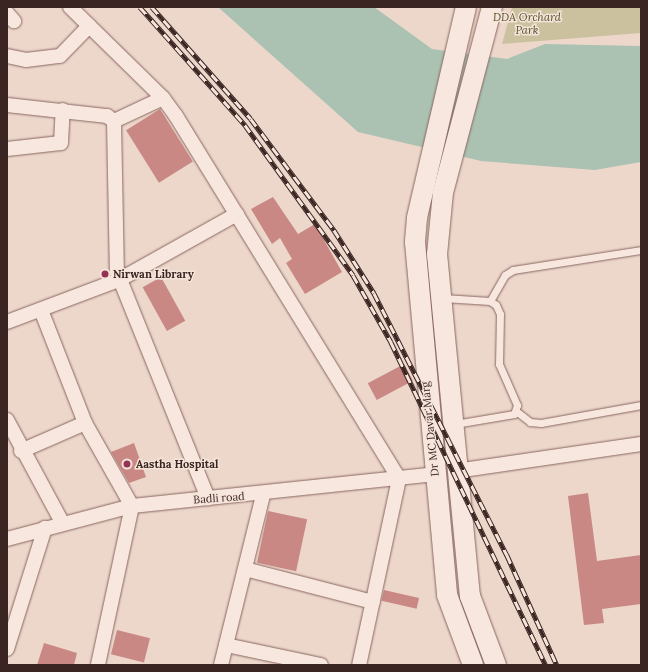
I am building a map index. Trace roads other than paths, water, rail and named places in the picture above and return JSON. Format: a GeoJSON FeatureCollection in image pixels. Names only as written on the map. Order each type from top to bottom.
{"type":"FeatureCollection","features":[{"type":"Feature","properties":{"kind":"street"},"geometry":{"type":"LineString","coordinates":[[70,7],[163,98],[237,214],[399,479],[359,665]]}},
{"type":"Feature","properties":{"kind":"street"},"geometry":{"type":"LineString","coordinates":[[466,7],[458,37],[433,191],[436,254],[442,292],[451,424],[470,596],[496,665]]}},
{"type":"Feature","properties":{"kind":"street"},"geometry":{"type":"LineString","coordinates":[[433,191],[482,44],[492,7]]}},
{"type":"Feature","properties":{"kind":"street"},"geometry":{"type":"LineString","coordinates":[[7,56],[26,60],[60,56],[89,26]]}},
{"type":"Feature","properties":{"kind":"street"},"geometry":{"type":"LineString","coordinates":[[114,121],[163,98]]}},
{"type":"Feature","properties":{"kind":"street"},"geometry":{"type":"LineString","coordinates":[[7,105],[107,116],[114,121]]}},
{"type":"Feature","properties":{"kind":"street"},"geometry":{"type":"LineString","coordinates":[[7,149],[61,143],[63,110]]}},
{"type":"Feature","properties":{"kind":"street"},"geometry":{"type":"LineString","coordinates":[[114,121],[119,280],[208,498]]}},
{"type":"Feature","properties":{"kind":"street","name":"Dr MC Davar Marg"},"geometry":{"type":"LineString","coordinates":[[433,191],[415,242],[417,285],[447,595],[474,665]]}},
{"type":"Feature","properties":{"kind":"street"},"geometry":{"type":"LineString","coordinates":[[7,322],[119,280],[237,214]]}},
{"type":"Feature","properties":{"kind":"street"},"geometry":{"type":"LineString","coordinates":[[417,285],[442,292]]}},
{"type":"Feature","properties":{"kind":"street"},"geometry":{"type":"LineString","coordinates":[[41,310],[85,423],[132,506],[98,665]]}},
{"type":"Feature","properties":{"kind":"street"},"geometry":{"type":"LineString","coordinates":[[7,420],[21,451],[62,522]]}},
{"type":"Feature","properties":{"kind":"street"},"geometry":{"type":"LineString","coordinates":[[21,451],[85,423]]}},
{"type":"Feature","properties":{"kind":"street"},"geometry":{"type":"LineString","coordinates":[[456,471],[641,444]]}},
{"type":"Feature","properties":{"kind":"street","name":"Badli road"},"geometry":{"type":"LineString","coordinates":[[7,539],[62,522],[132,506],[208,498],[262,495],[435,474]]}},
{"type":"Feature","properties":{"kind":"street"},"geometry":{"type":"LineString","coordinates":[[221,665],[262,495]]}},
{"type":"Feature","properties":{"kind":"street"},"geometry":{"type":"LineString","coordinates":[[7,649],[45,528]]}},
{"type":"Feature","properties":{"kind":"street"},"geometry":{"type":"LineString","coordinates":[[245,570],[373,602]]}},
{"type":"Feature","properties":{"kind":"street"},"geometry":{"type":"LineString","coordinates":[[226,645],[321,665]]}},
{"type":"Feature","properties":{"kind":"lane"},"geometry":{"type":"LineString","coordinates":[[490,301],[505,275],[513,270],[641,250]]}},
{"type":"Feature","properties":{"kind":"lane"},"geometry":{"type":"LineString","coordinates":[[442,292],[490,301],[499,310],[499,364],[516,401],[516,411]]}},
{"type":"Feature","properties":{"kind":"lane"},"geometry":{"type":"LineString","coordinates":[[451,424],[516,411],[530,422],[541,423],[641,406]]}},
{"type":"Feature","properties":{"kind":"railway"},"geometry":{"type":"LineString","coordinates":[[140,7],[245,125],[353,275],[391,342],[546,665]]}},
{"type":"Feature","properties":{"kind":"railway"},"geometry":{"type":"LineString","coordinates":[[152,7],[251,119],[334,230],[374,293],[507,555],[557,665]]}},
{"type":"Feature","properties":{"kind":"place","name":"Nirwan Library"},"geometry":{"type":"Point","coordinates":[105,274]}},
{"type":"Feature","properties":{"kind":"place","name":"Aastha Hospital"},"geometry":{"type":"Point","coordinates":[127,464]}},
{"type":"Feature","properties":{"kind":"park label","name":"DDA Orchard Park"},"geometry":{"type":"Point","coordinates":[527,24]}}]}
